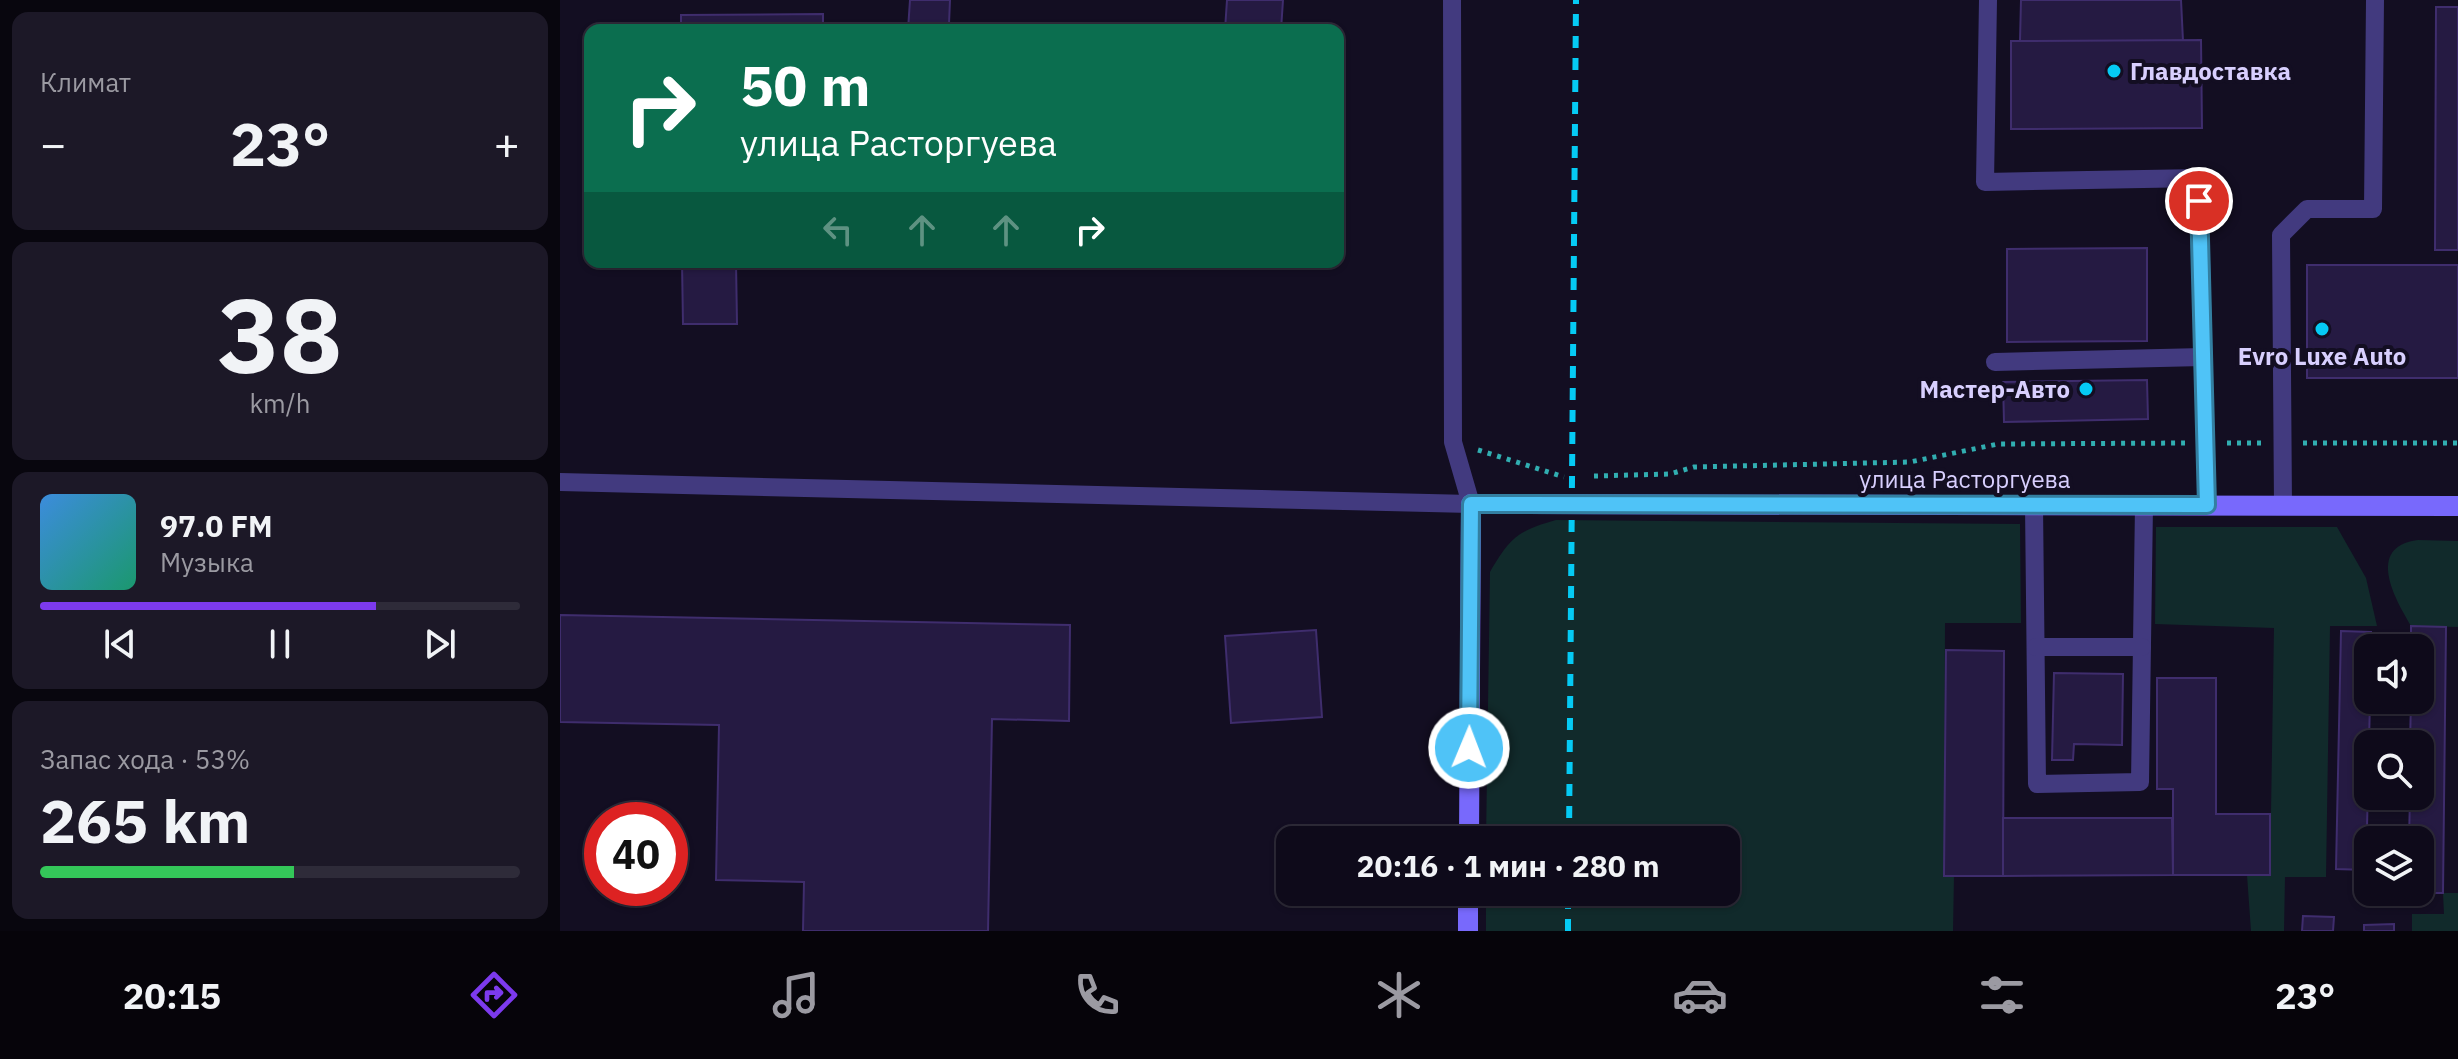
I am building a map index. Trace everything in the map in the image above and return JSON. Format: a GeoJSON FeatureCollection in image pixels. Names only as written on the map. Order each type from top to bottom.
{"type":"FeatureCollection","features":[{"type":"Feature","properties":{"kind":"street","name":"улица Расторгуева"},"geometry":{"type":"LineString","coordinates":[[1471,504],[2458,506]]}},
{"type":"Feature","properties":{"kind":"street"},"geometry":{"type":"LineString","coordinates":[[1469,826],[1471,504]]}},
{"type":"Feature","properties":{"kind":"street"},"geometry":{"type":"LineString","coordinates":[[1468,906],[1468,931]]}},
{"type":"Feature","properties":{"kind":"lane"},"geometry":{"type":"LineString","coordinates":[[560,482],[1471,504],[1453,442],[1452,0]]}},
{"type":"Feature","properties":{"kind":"lane"},"geometry":{"type":"LineString","coordinates":[[1988,0],[1985,182],[2199,178],[2207,505]]}},
{"type":"Feature","properties":{"kind":"lane"},"geometry":{"type":"LineString","coordinates":[[2283,505],[2281,235],[2307,209],[2373,209],[2375,0]]}},
{"type":"Feature","properties":{"kind":"lane"},"geometry":{"type":"LineString","coordinates":[[1995,362],[2203,357]]}},
{"type":"Feature","properties":{"kind":"lane"},"geometry":{"type":"LineString","coordinates":[[2034,505],[2037,784],[2140,782],[2144,505]]}},
{"type":"Feature","properties":{"kind":"lane"},"geometry":{"type":"LineString","coordinates":[[2036,647],[2142,647]]}},
{"type":"Feature","properties":{"kind":"path"},"geometry":{"type":"LineString","coordinates":[[1453,442],[1562,477],[1571,477]]}},
{"type":"Feature","properties":{"kind":"path"},"geometry":{"type":"LineString","coordinates":[[1585,476],[1670,474],[1694,467],[1910,462],[1998,444],[2458,443]]}},
{"type":"Feature","properties":{"kind":"green space"},"geometry":{"type":"Polygon","coordinates":[[[1556,520],[2020,524],[2021,623],[1945,623],[1944,875],[1954,876],[1953,931],[1486,931],[1486,906],[1740,906],[1740,826],[1486,826],[1490,572],[1509,544],[1532,528],[1556,520]]]}},
{"type":"Feature","properties":{"kind":"green space"},"geometry":{"type":"Polygon","coordinates":[[[2156,527],[2337,527],[2366,578],[2377,626],[2330,626],[2326,877],[2285,877],[2284,931],[2251,931],[2247,875],[2270,874],[2274,628],[2155,624],[2156,527]]]}},
{"type":"Feature","properties":{"kind":"green space"},"geometry":{"type":"Polygon","coordinates":[[[2418,540],[2458,541],[2458,627],[2411,626],[2392,589],[2388,563],[2392,553],[2402,545],[2418,540]]]}},
{"type":"Feature","properties":{"kind":"green space"},"geometry":{"type":"Polygon","coordinates":[[[2443,893],[2458,893],[2458,931],[2412,931],[2412,914],[2444,914],[2443,893]]]}},
{"type":"Feature","properties":{"kind":"building"},"geometry":{"type":"Polygon","coordinates":[[[910,0],[950,0],[949,24],[908,24],[910,0]]]}},
{"type":"Feature","properties":{"kind":"building"},"geometry":{"type":"Polygon","coordinates":[[[1227,0],[1283,0],[1281,24],[1225,24],[1227,0]]]}},
{"type":"Feature","properties":{"kind":"building"},"geometry":{"type":"Polygon","coordinates":[[[2021,0],[2181,0],[2183,41],[2020,41],[2021,0]]]}},
{"type":"Feature","properties":{"kind":"building"},"geometry":{"type":"Polygon","coordinates":[[[2436,7],[2458,7],[2458,250],[2435,250],[2436,7]]]}},
{"type":"Feature","properties":{"kind":"building"},"geometry":{"type":"Polygon","coordinates":[[[823,14],[823,24],[681,24],[681,15],[823,14]]]}},
{"type":"Feature","properties":{"kind":"building"},"geometry":{"type":"Polygon","coordinates":[[[2201,40],[2202,128],[2011,129],[2011,41],[2201,40]]]}},
{"type":"Feature","properties":{"kind":"building"},"geometry":{"type":"Polygon","coordinates":[[[2147,248],[2147,341],[2007,342],[2007,249],[2147,248]]]}},
{"type":"Feature","properties":{"kind":"building"},"geometry":{"type":"Polygon","coordinates":[[[2307,265],[2458,265],[2458,378],[2307,378],[2307,265]]]}},
{"type":"Feature","properties":{"kind":"building"},"geometry":{"type":"Polygon","coordinates":[[[682,268],[736,268],[737,324],[683,324],[682,268]]]}},
{"type":"Feature","properties":{"kind":"building"},"geometry":{"type":"Polygon","coordinates":[[[2147,380],[2148,419],[2004,422],[2003,382],[2147,380]]]}},
{"type":"Feature","properties":{"kind":"building"},"geometry":{"type":"Polygon","coordinates":[[[560,615],[1070,625],[1069,721],[992,719],[988,931],[803,931],[804,882],[716,880],[719,725],[560,722],[560,615]]]}},
{"type":"Feature","properties":{"kind":"building"},"geometry":{"type":"Polygon","coordinates":[[[2411,626],[2446,627],[2443,893],[2434,893],[2434,826],[2409,826],[2410,810],[2434,810],[2434,730],[2410,730],[2411,714],[2434,714],[2434,634],[2411,634],[2411,626]]]}},
{"type":"Feature","properties":{"kind":"building"},"geometry":{"type":"Polygon","coordinates":[[[1316,630],[1322,717],[1231,723],[1225,636],[1316,630]]]}},
{"type":"Feature","properties":{"kind":"building"},"geometry":{"type":"Polygon","coordinates":[[[2341,631],[2371,632],[2354,634],[2354,714],[2370,714],[2369,730],[2354,730],[2354,810],[2367,810],[2367,826],[2354,826],[2354,870],[2336,869],[2341,631]]]}},
{"type":"Feature","properties":{"kind":"building"},"geometry":{"type":"Polygon","coordinates":[[[1946,650],[2004,651],[2003,876],[1944,876],[1946,650]]]}},
{"type":"Feature","properties":{"kind":"building"},"geometry":{"type":"Polygon","coordinates":[[[2054,673],[2123,674],[2122,745],[2074,744],[2073,760],[2052,760],[2054,673]]]}},
{"type":"Feature","properties":{"kind":"building"},"geometry":{"type":"Polygon","coordinates":[[[2157,678],[2216,678],[2216,814],[2270,814],[2270,875],[2173,875],[2173,789],[2157,789],[2157,678]]]}},
{"type":"Feature","properties":{"kind":"building"},"geometry":{"type":"Polygon","coordinates":[[[2003,818],[2172,818],[2173,875],[2003,876],[2003,818]]]}},
{"type":"Feature","properties":{"kind":"building"},"geometry":{"type":"Polygon","coordinates":[[[2303,916],[2334,917],[2333,931],[2302,931],[2303,916]]]}},
{"type":"Feature","properties":{"kind":"building"},"geometry":{"type":"Polygon","coordinates":[[[2394,924],[2394,931],[2364,931],[2364,925],[2394,924]]]}},
{"type":"Feature","properties":{"kind":"railway"},"geometry":{"type":"LineString","coordinates":[[1569,826],[1576,0]]}},
{"type":"Feature","properties":{"kind":"railway"},"geometry":{"type":"LineString","coordinates":[[1568,906],[1568,931]]}},
{"type":"Feature","properties":{"kind":"place","name":"Главдоставка"},"geometry":{"type":"Point","coordinates":[2114,71]}},
{"type":"Feature","properties":{"kind":"place","name":"Evro Luxe Auto"},"geometry":{"type":"Point","coordinates":[2322,329]}},
{"type":"Feature","properties":{"kind":"place","name":"Мастер-Авто"},"geometry":{"type":"Point","coordinates":[2086,389]}},
{"type":"Feature","properties":{"kind":"route"},"geometry":{"type":"LineString","coordinates":[[1469,748],[1471,504],[2207,505],[2199,201]]}}]}
